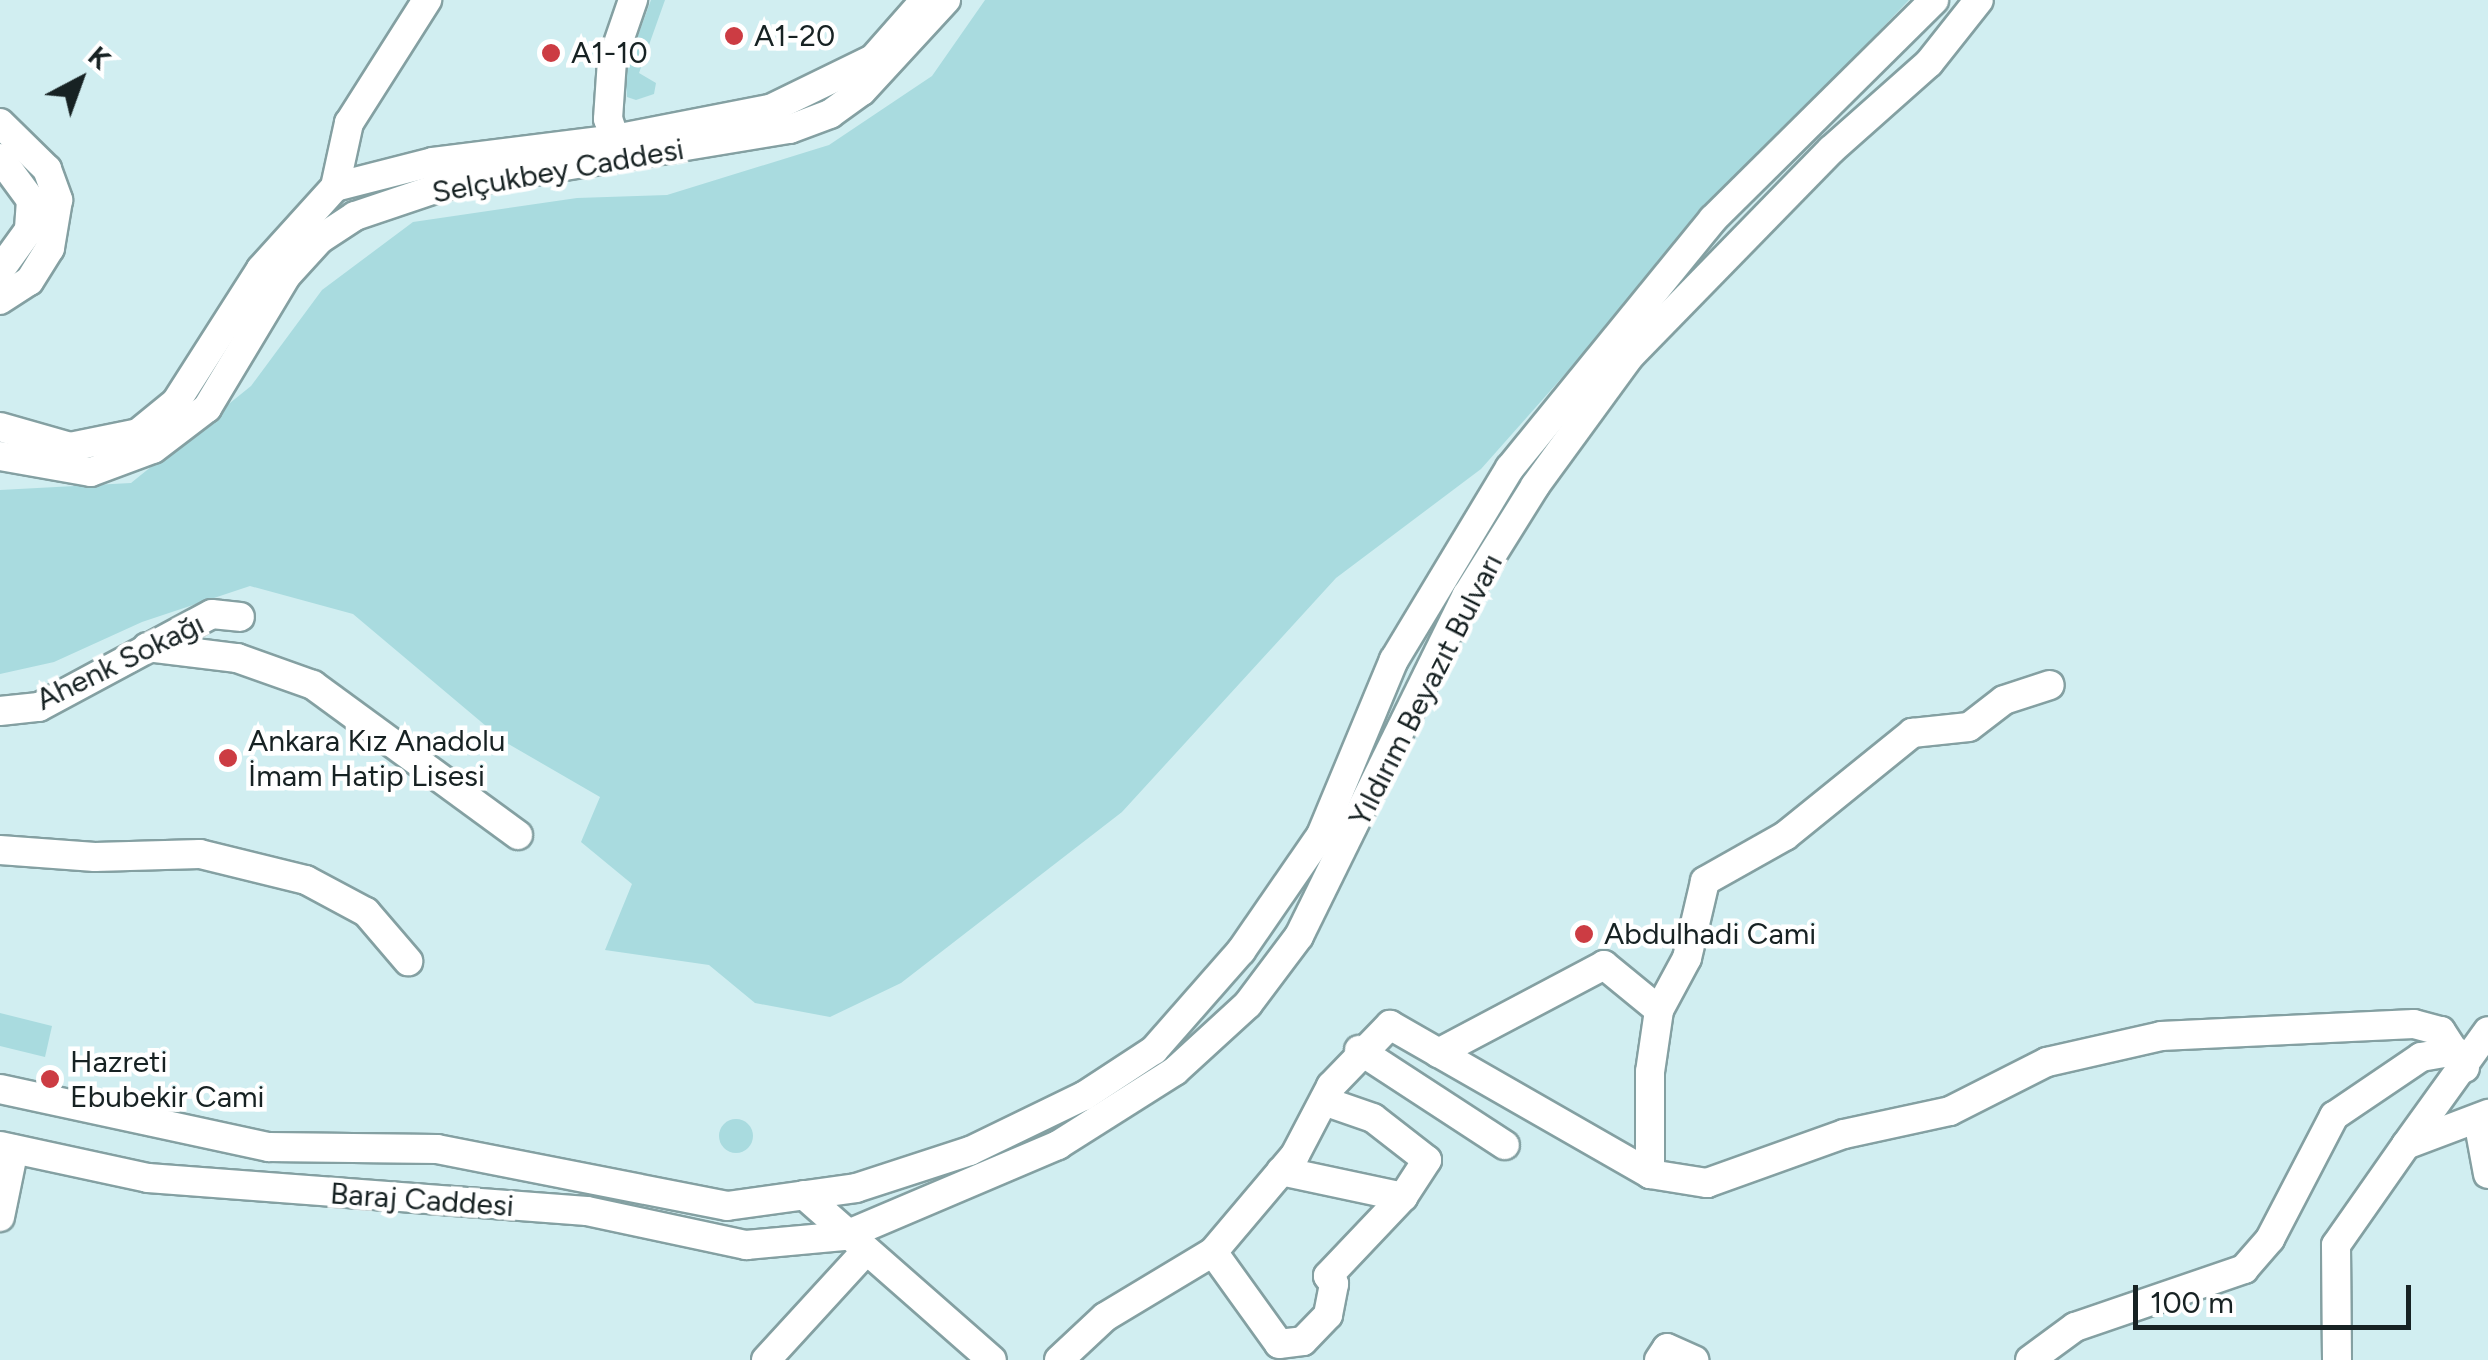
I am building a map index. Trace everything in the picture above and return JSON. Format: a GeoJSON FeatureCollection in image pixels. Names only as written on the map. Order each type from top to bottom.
{"type":"FeatureCollection","features":[{"type":"Feature","properties":{"kind":"street"},"geometry":{"type":"LineString","coordinates":[[0,427],[70,447],[138,433],[176,402],[260,269],[335,187],[348,123],[428,0]]}},
{"type":"Feature","properties":{"kind":"street"},"geometry":{"type":"LineString","coordinates":[[615,139],[608,119],[612,61],[633,0]]}},
{"type":"Feature","properties":{"kind":"street","name":"Selçukbey Caddesi"},"geometry":{"type":"LineString","coordinates":[[335,187],[433,162],[615,139],[770,109],[811,94],[873,59],[924,0]]}},
{"type":"Feature","properties":{"kind":"street","name":"Selçukbey Caddesi"},"geometry":{"type":"LineString","coordinates":[[0,456],[90,472],[153,449],[208,408],[287,275],[320,239],[355,216],[444,186],[790,129],[830,114],[862,91],[946,0]]}},
{"type":"Feature","properties":{"kind":"street","name":"Yıldırım Beyazıt Bulvarı"},"geometry":{"type":"LineString","coordinates":[[804,1195],[856,1188],[970,1151],[1084,1096],[1154,1050],[1241,951],[1321,835],[1394,660],[1510,468],[1714,219],[1934,0]]}},
{"type":"Feature","properties":{"kind":"street","name":"Yıldırım Beyazıt Bulvarı"},"geometry":{"type":"LineString","coordinates":[[854,1245],[1058,1145],[1175,1071],[1248,1004],[1299,936],[1467,594],[1534,486],[1629,357],[1831,150],[1929,63],[1980,0]]}},
{"type":"Feature","properties":{"kind":"street"},"geometry":{"type":"LineString","coordinates":[[0,123],[48,169],[58,200],[50,248],[29,281],[0,300]]}},
{"type":"Feature","properties":{"kind":"street"},"geometry":{"type":"LineString","coordinates":[[0,158],[30,200],[29,230],[0,270]]}},
{"type":"Feature","properties":{"kind":"street","name":"Ahenk Sokağı"},"geometry":{"type":"LineString","coordinates":[[0,711],[39,708],[212,614],[240,617]]}},
{"type":"Feature","properties":{"kind":"street"},"geometry":{"type":"LineString","coordinates":[[147,647],[237,658],[313,685],[518,834]]}},
{"type":"Feature","properties":{"kind":"street"},"geometry":{"type":"LineString","coordinates":[[1650,1174],[1650,1072],[1659,1010],[1687,958],[1705,881],[1785,836],[1912,733],[1969,728],[2004,700],[2050,685]]}},
{"type":"Feature","properties":{"kind":"street"},"geometry":{"type":"LineString","coordinates":[[0,850],[200,854],[306,880],[366,912],[408,961]]}},
{"type":"Feature","properties":{"kind":"street"},"geometry":{"type":"LineString","coordinates":[[1438,1052],[1604,965],[1659,1010]]}},
{"type":"Feature","properties":{"kind":"street"},"geometry":{"type":"LineString","coordinates":[[1059,1360],[1105,1317],[1213,1252],[1282,1171],[1359,1050],[1390,1024],[1650,1174],[1707,1183],[1844,1134],[1950,1112],[2047,1062],[2161,1036],[2414,1024],[2441,1031],[2460,1060]]}},
{"type":"Feature","properties":{"kind":"street"},"geometry":{"type":"LineString","coordinates":[[2337,1360],[2336,1244],[2460,1060],[2488,1032]]}},
{"type":"Feature","properties":{"kind":"street"},"geometry":{"type":"LineString","coordinates":[[1359,1050],[1505,1145]]}},
{"type":"Feature","properties":{"kind":"street"},"geometry":{"type":"LineString","coordinates":[[2030,1360],[2075,1328],[2244,1269],[2270,1238],[2334,1116],[2421,1057],[2460,1060]]}},
{"type":"Feature","properties":{"kind":"street","name":"Baraj Caddesi"},"geometry":{"type":"LineString","coordinates":[[0,1089],[269,1147],[437,1149],[727,1206],[804,1195]]}},
{"type":"Feature","properties":{"kind":"street"},"geometry":{"type":"LineString","coordinates":[[1213,1252],[1284,1352],[1320,1328],[1334,1284],[1328,1276],[1403,1197],[1427,1160],[1373,1118],[1324,1101]]}},
{"type":"Feature","properties":{"kind":"street"},"geometry":{"type":"LineString","coordinates":[[2406,1145],[2483,1117],[2488,1174]]}},
{"type":"Feature","properties":{"kind":"street"},"geometry":{"type":"LineString","coordinates":[[0,1218],[7,1148]]}},
{"type":"Feature","properties":{"kind":"street","name":"Baraj Caddesi"},"geometry":{"type":"LineString","coordinates":[[7,1148],[148,1178],[587,1211],[746,1244],[854,1245]]}},
{"type":"Feature","properties":{"kind":"street"},"geometry":{"type":"LineString","coordinates":[[1282,1171],[1403,1197]]}},
{"type":"Feature","properties":{"kind":"street"},"geometry":{"type":"LineString","coordinates":[[804,1195],[854,1245],[992,1360]]}},
{"type":"Feature","properties":{"kind":"street"},"geometry":{"type":"LineString","coordinates":[[766,1360],[854,1245]]}},
{"type":"Feature","properties":{"kind":"street"},"geometry":{"type":"LineString","coordinates":[[1659,1360],[1667,1348],[1694,1360]]}},
{"type":"Feature","properties":{"kind":"shaded area"},"geometry":{"type":"Polygon","coordinates":[[[651,0],[665,0],[639,73],[656,83],[654,94],[636,100],[627,97],[625,71],[651,0]]]}},
{"type":"Feature","properties":{"kind":"shaded area"},"geometry":{"type":"Polygon","coordinates":[[[985,0],[1909,0],[1751,164],[1481,469],[1336,578],[1122,812],[901,983],[830,1017],[755,1003],[709,965],[605,950],[632,884],[581,842],[600,797],[505,742],[353,614],[250,586],[142,622],[54,662],[0,674],[0,490],[131,483],[251,386],[322,290],[413,222],[577,198],[667,195],[829,145],[932,76],[985,0]]]}},
{"type":"Feature","properties":{"kind":"shaded area"},"geometry":{"type":"Polygon","coordinates":[[[0,1013],[52,1026],[45,1057],[0,1046],[0,1013]]]}},
{"type":"Feature","properties":{"kind":"shaded area"},"geometry":{"type":"Polygon","coordinates":[[[736,1119],[748,1124],[753,1136],[748,1148],[736,1153],[724,1148],[719,1136],[724,1124],[736,1119]]]}},
{"type":"Feature","properties":{"kind":"place","name":"A1-20"},"geometry":{"type":"Point","coordinates":[734,36]}},
{"type":"Feature","properties":{"kind":"place","name":"A1-10"},"geometry":{"type":"Point","coordinates":[551,53]}},
{"type":"Feature","properties":{"kind":"place","name":"Ankara Kız Anadolu İmam Hatip Lisesi"},"geometry":{"type":"Point","coordinates":[228,758]}},
{"type":"Feature","properties":{"kind":"place","name":"Abdulhadi Cami"},"geometry":{"type":"Point","coordinates":[1584,934]}},
{"type":"Feature","properties":{"kind":"place","name":"Hazreti Ebubekir Cami"},"geometry":{"type":"Point","coordinates":[50,1079]}}]}
